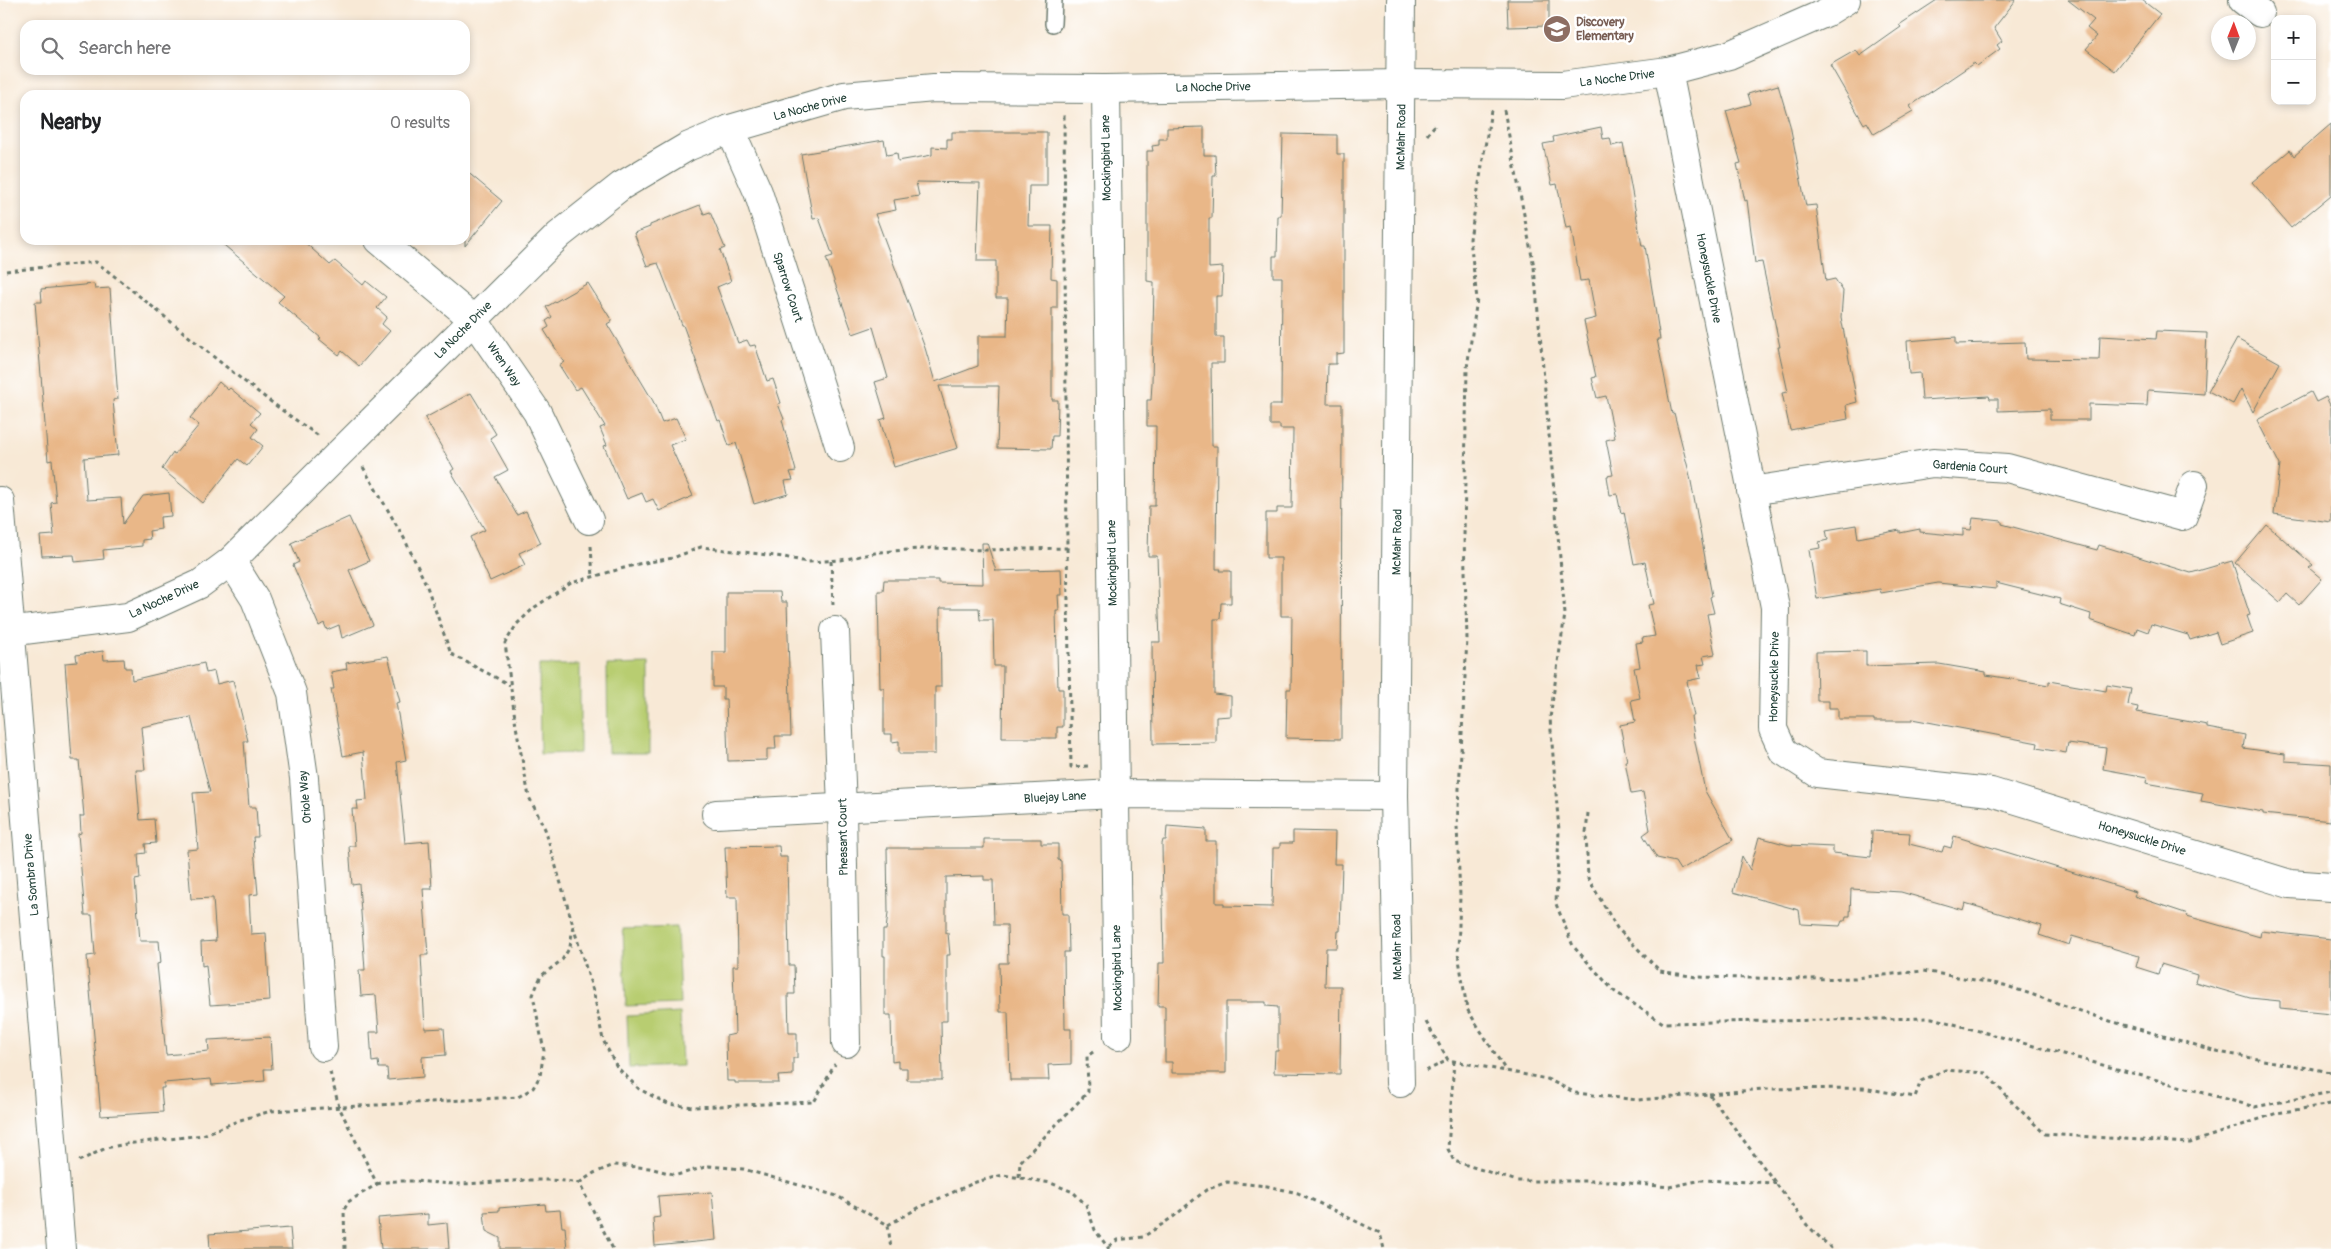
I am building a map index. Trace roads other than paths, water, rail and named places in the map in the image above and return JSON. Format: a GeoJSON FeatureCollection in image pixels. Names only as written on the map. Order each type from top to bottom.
{"type":"FeatureCollection","features":[{"type":"Feature","properties":{"kind":"street","name":"McMahr Road"},"geometry":{"type":"LineString","coordinates":[[1400,1083],[1394,796],[1401,0]]}},
{"type":"Feature","properties":{"kind":"street","name":"La Noche Drive"},"geometry":{"type":"LineString","coordinates":[[6,633],[128,617],[200,584],[231,561],[473,318],[559,235],[621,186],[687,147],[730,128],[844,96],[934,88],[1106,89],[1401,84],[1495,97],[1562,85],[1668,71],[1729,55],[1825,13],[1846,0]]}},
{"type":"Feature","properties":{"kind":"street","name":"Honeysuckle Drive"},"geometry":{"type":"LineString","coordinates":[[1668,71],[1775,606],[1773,729],[1783,751],[1817,773],[1991,792],[2290,884],[2331,887]]}},
{"type":"Feature","properties":{"kind":"street","name":"Mockingbird Lane"},"geometry":{"type":"LineString","coordinates":[[1106,89],[1118,1036]]}},
{"type":"Feature","properties":{"kind":"street","name":"Sparrow Court"},"geometry":{"type":"LineString","coordinates":[[730,128],[758,192],[840,448]]}},
{"type":"Feature","properties":{"kind":"street","name":"Wren Way"},"geometry":{"type":"LineString","coordinates":[[385,245],[473,318],[538,412],[588,520]]}},
{"type":"Feature","properties":{"kind":"street","name":"Gardenia Court"},"geometry":{"type":"LineString","coordinates":[[1751,491],[1933,463],[2007,468],[2183,516],[2194,485]]}},
{"type":"Feature","properties":{"kind":"street","name":"La Sombra Drive"},"geometry":{"type":"LineString","coordinates":[[0,501],[6,633],[61,1249]]}},
{"type":"Feature","properties":{"kind":"street","name":"Oriole Way"},"geometry":{"type":"LineString","coordinates":[[231,561],[255,599],[292,693],[304,778],[323,1047]]}},
{"type":"Feature","properties":{"kind":"street","name":"Pheasant Court"},"geometry":{"type":"LineString","coordinates":[[835,631],[842,808],[846,1044]]}},
{"type":"Feature","properties":{"kind":"street","name":"Bluejay Lane"},"geometry":{"type":"LineString","coordinates":[[716,814],[1114,794],[1394,796]]}},
{"type":"Feature","properties":{"kind":"lane"},"geometry":{"type":"LineString","coordinates":[[1053,24],[1054,0]]}},
{"type":"Feature","properties":{"kind":"place","name":"Discovery Elementary"},"geometry":{"type":"Point","coordinates":[1557,29]}}]}
